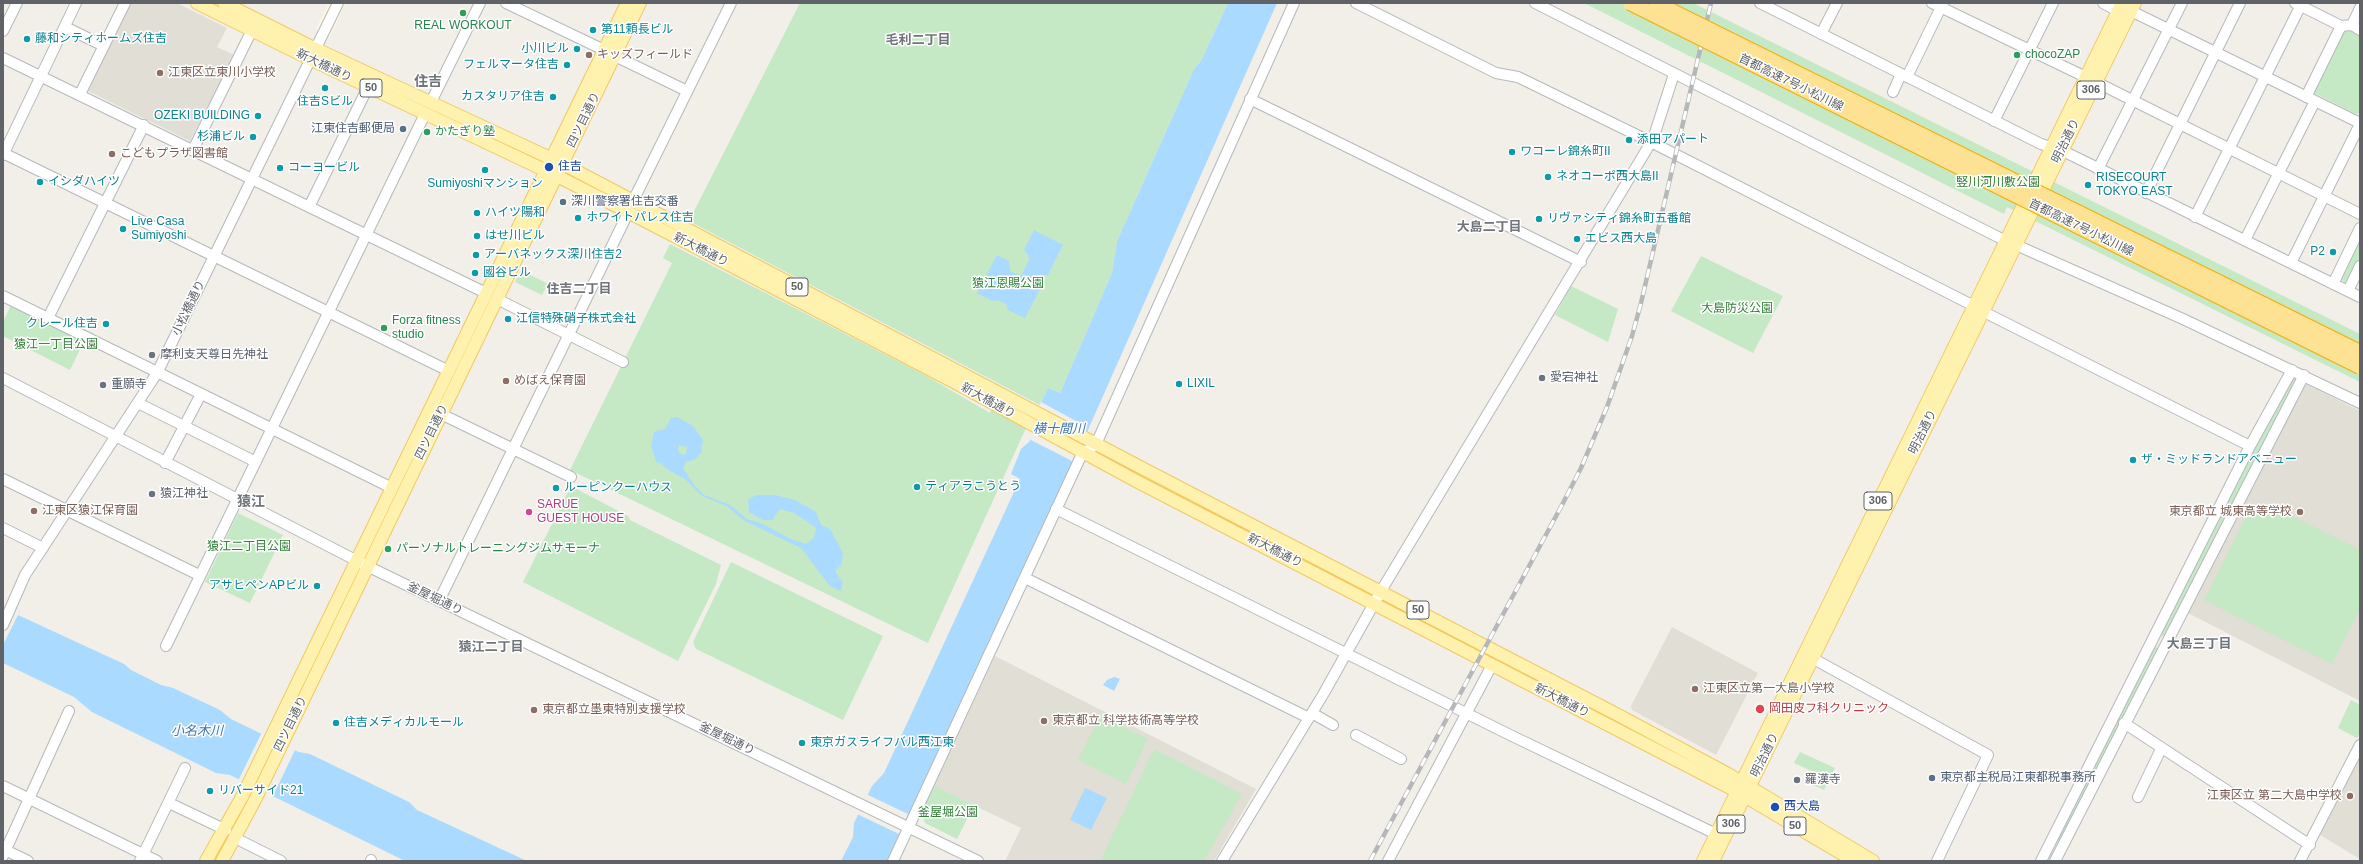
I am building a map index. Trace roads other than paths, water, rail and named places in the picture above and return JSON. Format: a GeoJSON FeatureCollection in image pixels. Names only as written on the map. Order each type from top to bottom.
{"type":"FeatureCollection","features":[{"type":"Feature","properties":{"kind":"highway","name":"首都高速7号小松川線"},"geometry":{"type":"LineString","coordinates":[[1630,3],[2360,367]]}},
{"type":"Feature","properties":{"kind":"highway","name":"首都高速7号小松川線"},"geometry":{"type":"LineString","coordinates":[[1656,3],[2360,352]]}},
{"type":"Feature","properties":{"kind":"main road","name":"新大橋通り"},"geometry":{"type":"LineString","coordinates":[[197,3],[368,87],[557,176],[631,207],[1032,410],[1381,591],[1873,861]]}},
{"type":"Feature","properties":{"kind":"main road","name":"新大橋通り"},"geometry":{"type":"LineString","coordinates":[[224,3],[311,59],[431,102],[563,164],[631,207],[1138,482],[1375,603],[1492,665],[1743,789],[1854,861]]}},
{"type":"Feature","properties":{"kind":"main road","name":"四ツ目通り"},"geometry":{"type":"LineString","coordinates":[[362,563],[392,488],[449,372],[563,164],[610,53],[627,3]]}},
{"type":"Feature","properties":{"kind":"main road","name":"四ツ目通り"},"geometry":{"type":"LineString","coordinates":[[222,861],[255,800],[281,729],[362,563],[440,414],[551,158],[640,3]]}},
{"type":"Feature","properties":{"kind":"main road","name":"明治通り"},"geometry":{"type":"LineString","coordinates":[[1713,861],[1743,789],[2010,242],[2127,7]]}},
{"type":"Feature","properties":{"kind":"main road","name":"明治通り"},"geometry":{"type":"LineString","coordinates":[[1703,861],[1716,834],[1743,789],[1812,658],[1978,308]]}},
{"type":"Feature","properties":{"kind":"main road"},"geometry":{"type":"LineString","coordinates":[[206,861],[226,830],[243,795],[281,729]]}},
{"type":"Feature","properties":{"kind":"street"},"geometry":{"type":"LineString","coordinates":[[3,31],[17,3]]}},
{"type":"Feature","properties":{"kind":"street"},"geometry":{"type":"LineString","coordinates":[[76,3],[3,154],[449,372]]}},
{"type":"Feature","properties":{"kind":"street"},"geometry":{"type":"LineString","coordinates":[[80,94],[125,3]]}},
{"type":"Feature","properties":{"kind":"street","name":"小松橋通り"},"geometry":{"type":"LineString","coordinates":[[3,625],[22,582],[157,373],[338,3]]}},
{"type":"Feature","properties":{"kind":"street"},"geometry":{"type":"LineString","coordinates":[[431,102],[480,3]]}},
{"type":"Feature","properties":{"kind":"street"},"geometry":{"type":"LineString","coordinates":[[506,3],[687,92]]}},
{"type":"Feature","properties":{"kind":"street"},"geometry":{"type":"LineString","coordinates":[[439,601],[512,448],[731,3]]}},
{"type":"Feature","properties":{"kind":"street"},"geometry":{"type":"LineString","coordinates":[[892,861],[905,826],[1025,578],[1081,450],[1096,444],[1294,3]]}},
{"type":"Feature","properties":{"kind":"street"},"geometry":{"type":"LineString","coordinates":[[1356,3],[1496,74],[1518,77],[1651,142],[2250,446]]}},
{"type":"Feature","properties":{"kind":"street"},"geometry":{"type":"LineString","coordinates":[[1535,3],[2010,242],[2304,375],[2360,403]]}},
{"type":"Feature","properties":{"kind":"street"},"geometry":{"type":"LineString","coordinates":[[1760,3],[1774,6],[1821,34],[1994,121],[2146,192],[2360,297]]}},
{"type":"Feature","properties":{"kind":"street"},"geometry":{"type":"LineString","coordinates":[[1821,34],[1837,3]]}},
{"type":"Feature","properties":{"kind":"street"},"geometry":{"type":"LineString","coordinates":[[1994,121],[2053,3]]}},
{"type":"Feature","properties":{"kind":"street"},"geometry":{"type":"LineString","coordinates":[[2103,3],[2127,7],[2360,124],[2291,263]]}},
{"type":"Feature","properties":{"kind":"street"},"geometry":{"type":"LineString","coordinates":[[2098,169],[2182,3]]}},
{"type":"Feature","properties":{"kind":"street"},"geometry":{"type":"LineString","coordinates":[[2146,192],[2240,3]]}},
{"type":"Feature","properties":{"kind":"street"},"geometry":{"type":"LineString","coordinates":[[1893,92],[1904,75],[1939,4],[2360,214]]}},
{"type":"Feature","properties":{"kind":"street"},"geometry":{"type":"LineString","coordinates":[[2195,217],[2265,77],[2299,4],[2351,27]]}},
{"type":"Feature","properties":{"kind":"street"},"geometry":{"type":"LineString","coordinates":[[2306,97],[2351,27],[2360,8]]}},
{"type":"Feature","properties":{"kind":"street"},"geometry":{"type":"LineString","coordinates":[[65,27],[104,46]]}},
{"type":"Feature","properties":{"kind":"street"},"geometry":{"type":"LineString","coordinates":[[192,150],[252,30]]}},
{"type":"Feature","properties":{"kind":"street"},"geometry":{"type":"LineString","coordinates":[[3,58],[144,125],[623,362]]}},
{"type":"Feature","properties":{"kind":"street"},"geometry":{"type":"LineString","coordinates":[[1222,861],[1311,716],[1348,653],[1381,591],[1581,262],[1651,142],[1674,74]]}},
{"type":"Feature","properties":{"kind":"street"},"geometry":{"type":"LineString","coordinates":[[309,207],[368,87]]}},
{"type":"Feature","properties":{"kind":"street"},"geometry":{"type":"LineString","coordinates":[[1250,99],[1581,262]]}},
{"type":"Feature","properties":{"kind":"street"},"geometry":{"type":"LineString","coordinates":[[2245,240],[2315,101]]}},
{"type":"Feature","properties":{"kind":"street"},"geometry":{"type":"LineString","coordinates":[[166,646],[426,114]]}},
{"type":"Feature","properties":{"kind":"street"},"geometry":{"type":"LineString","coordinates":[[48,318],[144,125]]}},
{"type":"Feature","properties":{"kind":"street"},"geometry":{"type":"LineString","coordinates":[[2333,284],[2360,228]]}},
{"type":"Feature","properties":{"kind":"street"},"geometry":{"type":"LineString","coordinates":[[2348,291],[2360,266]]}},
{"type":"Feature","properties":{"kind":"street"},"geometry":{"type":"LineString","coordinates":[[3,296],[392,488]]}},
{"type":"Feature","properties":{"kind":"street"},"geometry":{"type":"LineString","coordinates":[[2042,861],[2250,446],[2292,370]]}},
{"type":"Feature","properties":{"kind":"street"},"geometry":{"type":"LineString","coordinates":[[2055,861],[2124,723],[2167,644],[2304,375]]}},
{"type":"Feature","properties":{"kind":"street","name":"釜屋堀通り"},"geometry":{"type":"LineString","coordinates":[[3,378],[165,463],[362,563],[978,861]]}},
{"type":"Feature","properties":{"kind":"street"},"geometry":{"type":"LineString","coordinates":[[165,463],[201,394]]}},
{"type":"Feature","properties":{"kind":"street"},"geometry":{"type":"LineString","coordinates":[[138,403],[256,462]]}},
{"type":"Feature","properties":{"kind":"street"},"geometry":{"type":"LineString","coordinates":[[440,414],[571,477]]}},
{"type":"Feature","properties":{"kind":"street"},"geometry":{"type":"LineString","coordinates":[[3,479],[199,576]]}},
{"type":"Feature","properties":{"kind":"street"},"geometry":{"type":"LineString","coordinates":[[1056,509],[1716,834]]}},
{"type":"Feature","properties":{"kind":"street"},"geometry":{"type":"LineString","coordinates":[[3,528],[44,548]]}},
{"type":"Feature","properties":{"kind":"street"},"geometry":{"type":"LineString","coordinates":[[1025,578],[1311,716],[1334,724]]}},
{"type":"Feature","properties":{"kind":"street"},"geometry":{"type":"LineString","coordinates":[[1812,658],[1988,754],[1937,861]]}},
{"type":"Feature","properties":{"kind":"street"},"geometry":{"type":"LineString","coordinates":[[1388,861],[1492,665]]}},
{"type":"Feature","properties":{"kind":"street"},"geometry":{"type":"LineString","coordinates":[[28,861],[4,852],[69,711]]}},
{"type":"Feature","properties":{"kind":"street"},"geometry":{"type":"LineString","coordinates":[[2124,723],[2161,749],[2310,845]]}},
{"type":"Feature","properties":{"kind":"street"},"geometry":{"type":"LineString","coordinates":[[1356,735],[1401,760]]}},
{"type":"Feature","properties":{"kind":"street"},"geometry":{"type":"LineString","coordinates":[[2300,861],[2310,845],[2360,745]]}},
{"type":"Feature","properties":{"kind":"street"},"geometry":{"type":"LineString","coordinates":[[2138,796],[2161,749]]}},
{"type":"Feature","properties":{"kind":"street"},"geometry":{"type":"LineString","coordinates":[[142,858],[185,768]]}},
{"type":"Feature","properties":{"kind":"street"},"geometry":{"type":"LineString","coordinates":[[3,786],[142,858],[157,861]]}},
{"type":"Feature","properties":{"kind":"street"},"geometry":{"type":"LineString","coordinates":[[169,803],[226,830]]}},
{"type":"Feature","properties":{"kind":"street"},"geometry":{"type":"LineString","coordinates":[[235,838],[281,861]]}},
{"type":"Feature","properties":{"kind":"water","name":"横十間川"},"geometry":{"type":"Polygon","coordinates":[[[1228,3],[1277,3],[1026,570],[888,861],[841,861],[853,837],[854,823],[872,786],[884,773],[1020,479],[1011,474],[1021,449],[1030,441],[1028,432],[1040,405],[1048,388],[1060,393],[1112,273],[1117,241],[1194,69],[1201,61],[1228,3]]]}},
{"type":"Feature","properties":{"kind":"water"},"geometry":{"type":"Polygon","coordinates":[[[1034,230],[1063,245],[1048,275],[1043,275],[1038,284],[1040,289],[1025,318],[1008,310],[1006,304],[998,300],[992,301],[977,293],[997,255],[1009,261],[1010,271],[1021,276],[1030,258],[1024,250],[1034,230]]]}},
{"type":"Feature","properties":{"kind":"water"},"geometry":{"type":"Polygon","coordinates":[[[677,417],[693,426],[703,440],[701,453],[694,460],[686,462],[683,468],[694,485],[704,495],[730,505],[747,519],[763,524],[791,539],[806,544],[813,539],[816,530],[815,527],[794,513],[780,509],[772,520],[763,520],[749,512],[748,500],[756,495],[775,495],[795,500],[816,512],[821,525],[830,529],[843,553],[841,565],[835,571],[843,583],[841,591],[830,586],[801,548],[743,520],[727,506],[702,496],[686,480],[667,469],[660,462],[658,464],[651,446],[654,432],[665,429],[671,418],[677,417]],[[679,445],[678,451],[682,455],[686,454],[687,447],[679,445]]]}},
{"type":"Feature","properties":{"kind":"water","name":"小名木川"},"geometry":{"type":"Polygon","coordinates":[[[3,602],[20,611],[18,615],[124,664],[131,670],[161,685],[173,688],[220,710],[231,719],[299,752],[310,754],[409,802],[417,810],[527,861],[405,861],[230,775],[216,773],[92,712],[74,697],[3,663],[3,602]]]}},
{"type":"Feature","properties":{"kind":"water"},"geometry":{"type":"Polygon","coordinates":[[[1114,677],[1120,679],[1114,691],[1103,685],[1107,680],[1114,677]]]}},
{"type":"Feature","properties":{"kind":"water"},"geometry":{"type":"Polygon","coordinates":[[[1085,788],[1107,798],[1091,830],[1070,820],[1085,788]]]}},
{"type":"Feature","properties":{"kind":"railway"},"geometry":{"type":"LineString","coordinates":[[1370,861],[1562,505],[1581,468],[1607,407],[1632,336],[1641,303],[1711,3]]}},
{"type":"Feature","properties":{"kind":"place","name":"REAL WORKOUT"},"geometry":{"type":"Point","coordinates":[463,13]}},
{"type":"Feature","properties":{"kind":"place","name":"第11頼長ビル"},"geometry":{"type":"Point","coordinates":[593,30]}},
{"type":"Feature","properties":{"kind":"place","name":"藤和シティホームズ住吉"},"geometry":{"type":"Point","coordinates":[27,39]}},
{"type":"Feature","properties":{"kind":"place","name":"小川ビル"},"geometry":{"type":"Point","coordinates":[577,49]}},
{"type":"Feature","properties":{"kind":"place","name":"キッズフィールド"},"geometry":{"type":"Point","coordinates":[589,55]}},
{"type":"Feature","properties":{"kind":"place","name":"chocoZAP"},"geometry":{"type":"Point","coordinates":[2017,55]}},
{"type":"Feature","properties":{"kind":"place","name":"フェルマータ住吉"},"geometry":{"type":"Point","coordinates":[567,65]}},
{"type":"Feature","properties":{"kind":"place","name":"江東区立東川小学校"},"geometry":{"type":"Point","coordinates":[160,73]}},
{"type":"Feature","properties":{"kind":"place","name":"住吉Sビル"},"geometry":{"type":"Point","coordinates":[325,88]}},
{"type":"Feature","properties":{"kind":"place","name":"カスタリア住吉"},"geometry":{"type":"Point","coordinates":[553,97]}},
{"type":"Feature","properties":{"kind":"place","name":"OZEKI BUILDING"},"geometry":{"type":"Point","coordinates":[258,116]}},
{"type":"Feature","properties":{"kind":"place","name":"江東住吉郵便局"},"geometry":{"type":"Point","coordinates":[403,129]}},
{"type":"Feature","properties":{"kind":"place","name":"かたぎり塾"},"geometry":{"type":"Point","coordinates":[427,132]}},
{"type":"Feature","properties":{"kind":"place","name":"杉浦ビル"},"geometry":{"type":"Point","coordinates":[253,137]}},
{"type":"Feature","properties":{"kind":"place","name":"添田アパート"},"geometry":{"type":"Point","coordinates":[1629,140]}},
{"type":"Feature","properties":{"kind":"place","name":"ワコーレ錦糸町II"},"geometry":{"type":"Point","coordinates":[1512,152]}},
{"type":"Feature","properties":{"kind":"place","name":"こどもプラザ図書館"},"geometry":{"type":"Point","coordinates":[112,154]}},
{"type":"Feature","properties":{"kind":"place","name":"住吉"},"geometry":{"type":"Point","coordinates":[549,167]}},
{"type":"Feature","properties":{"kind":"place","name":"コーヨービル"},"geometry":{"type":"Point","coordinates":[280,168]}},
{"type":"Feature","properties":{"kind":"place","name":"Sumiyoshiマンション"},"geometry":{"type":"Point","coordinates":[485,170]}},
{"type":"Feature","properties":{"kind":"place","name":"ネオコーポ西大島II"},"geometry":{"type":"Point","coordinates":[1548,177]}},
{"type":"Feature","properties":{"kind":"place","name":"イシダハイツ"},"geometry":{"type":"Point","coordinates":[40,182]}},
{"type":"Feature","properties":{"kind":"place","name":"RISECOURT TOKYO EAST"},"geometry":{"type":"Point","coordinates":[2088,185]}},
{"type":"Feature","properties":{"kind":"place","name":"深川警察署住吉交番"},"geometry":{"type":"Point","coordinates":[563,202]}},
{"type":"Feature","properties":{"kind":"place","name":"ハイツ陽和"},"geometry":{"type":"Point","coordinates":[477,213]}},
{"type":"Feature","properties":{"kind":"place","name":"ホワイトパレス住吉"},"geometry":{"type":"Point","coordinates":[578,218]}},
{"type":"Feature","properties":{"kind":"place","name":"リヴァシティ錦糸町五番館"},"geometry":{"type":"Point","coordinates":[1539,219]}},
{"type":"Feature","properties":{"kind":"place","name":"Live Casa Sumiyoshi"},"geometry":{"type":"Point","coordinates":[123,229]}},
{"type":"Feature","properties":{"kind":"place","name":"はせ川ビル"},"geometry":{"type":"Point","coordinates":[477,236]}},
{"type":"Feature","properties":{"kind":"place","name":"エビス西大島"},"geometry":{"type":"Point","coordinates":[1577,239]}},
{"type":"Feature","properties":{"kind":"place","name":"P2"},"geometry":{"type":"Point","coordinates":[2333,252]}},
{"type":"Feature","properties":{"kind":"place","name":"アーバネックス深川住吉2"},"geometry":{"type":"Point","coordinates":[476,255]}},
{"type":"Feature","properties":{"kind":"place","name":"國谷ビル"},"geometry":{"type":"Point","coordinates":[475,273]}},
{"type":"Feature","properties":{"kind":"place","name":"江信特殊硝子株式会社"},"geometry":{"type":"Point","coordinates":[508,319]}},
{"type":"Feature","properties":{"kind":"place","name":"クレール住吉"},"geometry":{"type":"Point","coordinates":[106,324]}},
{"type":"Feature","properties":{"kind":"place","name":"Forza fitness studio"},"geometry":{"type":"Point","coordinates":[384,328]}},
{"type":"Feature","properties":{"kind":"place","name":"摩利支天尊日先神社"},"geometry":{"type":"Point","coordinates":[152,355]}},
{"type":"Feature","properties":{"kind":"place","name":"愛宕神社"},"geometry":{"type":"Point","coordinates":[1542,378]}},
{"type":"Feature","properties":{"kind":"place","name":"めばえ保育園"},"geometry":{"type":"Point","coordinates":[506,381]}},
{"type":"Feature","properties":{"kind":"place","name":"LIXIL"},"geometry":{"type":"Point","coordinates":[1179,384]}},
{"type":"Feature","properties":{"kind":"place","name":"重願寺"},"geometry":{"type":"Point","coordinates":[103,385]}},
{"type":"Feature","properties":{"kind":"place","name":"ザ・ミッドランドアベニュー"},"geometry":{"type":"Point","coordinates":[2133,460]}},
{"type":"Feature","properties":{"kind":"place","name":"ティアラこうとう"},"geometry":{"type":"Point","coordinates":[917,487]}},
{"type":"Feature","properties":{"kind":"place","name":"ルーピンクーハウス"},"geometry":{"type":"Point","coordinates":[556,488]}},
{"type":"Feature","properties":{"kind":"place","name":"猿江神社"},"geometry":{"type":"Point","coordinates":[152,494]}},
{"type":"Feature","properties":{"kind":"place","name":"江東区猿江保育園"},"geometry":{"type":"Point","coordinates":[34,511]}},
{"type":"Feature","properties":{"kind":"place","name":"SARUE GUEST HOUSE"},"geometry":{"type":"Point","coordinates":[529,512]}},
{"type":"Feature","properties":{"kind":"place","name":"東京都立 城東高等学校"},"geometry":{"type":"Point","coordinates":[2300,512]}},
{"type":"Feature","properties":{"kind":"place","name":"パーソナルトレーニングジムサモーナ"},"geometry":{"type":"Point","coordinates":[388,549]}},
{"type":"Feature","properties":{"kind":"place","name":"アサヒペンAPビル"},"geometry":{"type":"Point","coordinates":[317,586]}},
{"type":"Feature","properties":{"kind":"place","name":"江東区立第一大島小学校"},"geometry":{"type":"Point","coordinates":[1695,689]}},
{"type":"Feature","properties":{"kind":"place","name":"岡田皮フ科クリニック"},"geometry":{"type":"Point","coordinates":[1760,709]}},
{"type":"Feature","properties":{"kind":"place","name":"東京都立墨東特別支援学校"},"geometry":{"type":"Point","coordinates":[534,710]}},
{"type":"Feature","properties":{"kind":"place","name":"東京都立 科学技術高等学校"},"geometry":{"type":"Point","coordinates":[1044,721]}},
{"type":"Feature","properties":{"kind":"place","name":"住吉メディカルモール"},"geometry":{"type":"Point","coordinates":[336,723]}},
{"type":"Feature","properties":{"kind":"place","name":"東京ガスライフバル西江東"},"geometry":{"type":"Point","coordinates":[802,743]}},
{"type":"Feature","properties":{"kind":"place","name":"東京都主税局江東都税事務所"},"geometry":{"type":"Point","coordinates":[1932,778]}},
{"type":"Feature","properties":{"kind":"place","name":"羅漢寺"},"geometry":{"type":"Point","coordinates":[1797,780]}},
{"type":"Feature","properties":{"kind":"place","name":"リバーサイド21"},"geometry":{"type":"Point","coordinates":[210,791]}},
{"type":"Feature","properties":{"kind":"place","name":"江東区立 第二大島中学校"},"geometry":{"type":"Point","coordinates":[2350,796]}},
{"type":"Feature","properties":{"kind":"place","name":"西大島"},"geometry":{"type":"Point","coordinates":[1775,807]}},
{"type":"Feature","properties":{"kind":"district","name":"毛利二丁目"},"geometry":{"type":"Point","coordinates":[918,40]}},
{"type":"Feature","properties":{"kind":"district","name":"住吉"},"geometry":{"type":"Point","coordinates":[428,82]}},
{"type":"Feature","properties":{"kind":"district","name":"大島二丁目"},"geometry":{"type":"Point","coordinates":[1489,227]}},
{"type":"Feature","properties":{"kind":"district","name":"住吉二丁目"},"geometry":{"type":"Point","coordinates":[579,289]}},
{"type":"Feature","properties":{"kind":"district","name":"猿江"},"geometry":{"type":"Point","coordinates":[251,502]}},
{"type":"Feature","properties":{"kind":"district","name":"大島三丁目"},"geometry":{"type":"Point","coordinates":[2199,644]}},
{"type":"Feature","properties":{"kind":"district","name":"猿江二丁目"},"geometry":{"type":"Point","coordinates":[491,647]}},
{"type":"Feature","properties":{"kind":"park label","name":"竪川河川敷公園"},"geometry":{"type":"Point","coordinates":[1998,183]}},
{"type":"Feature","properties":{"kind":"park label","name":"猿江恩賜公園"},"geometry":{"type":"Point","coordinates":[1008,284]}},
{"type":"Feature","properties":{"kind":"park label","name":"大島防災公園"},"geometry":{"type":"Point","coordinates":[1737,309]}},
{"type":"Feature","properties":{"kind":"park label","name":"猿江一丁目公園"},"geometry":{"type":"Point","coordinates":[56,345]}},
{"type":"Feature","properties":{"kind":"park label","name":"猿江二丁目公園"},"geometry":{"type":"Point","coordinates":[249,547]}},
{"type":"Feature","properties":{"kind":"park label","name":"釜屋堀公園"},"geometry":{"type":"Point","coordinates":[948,813]}}]}
